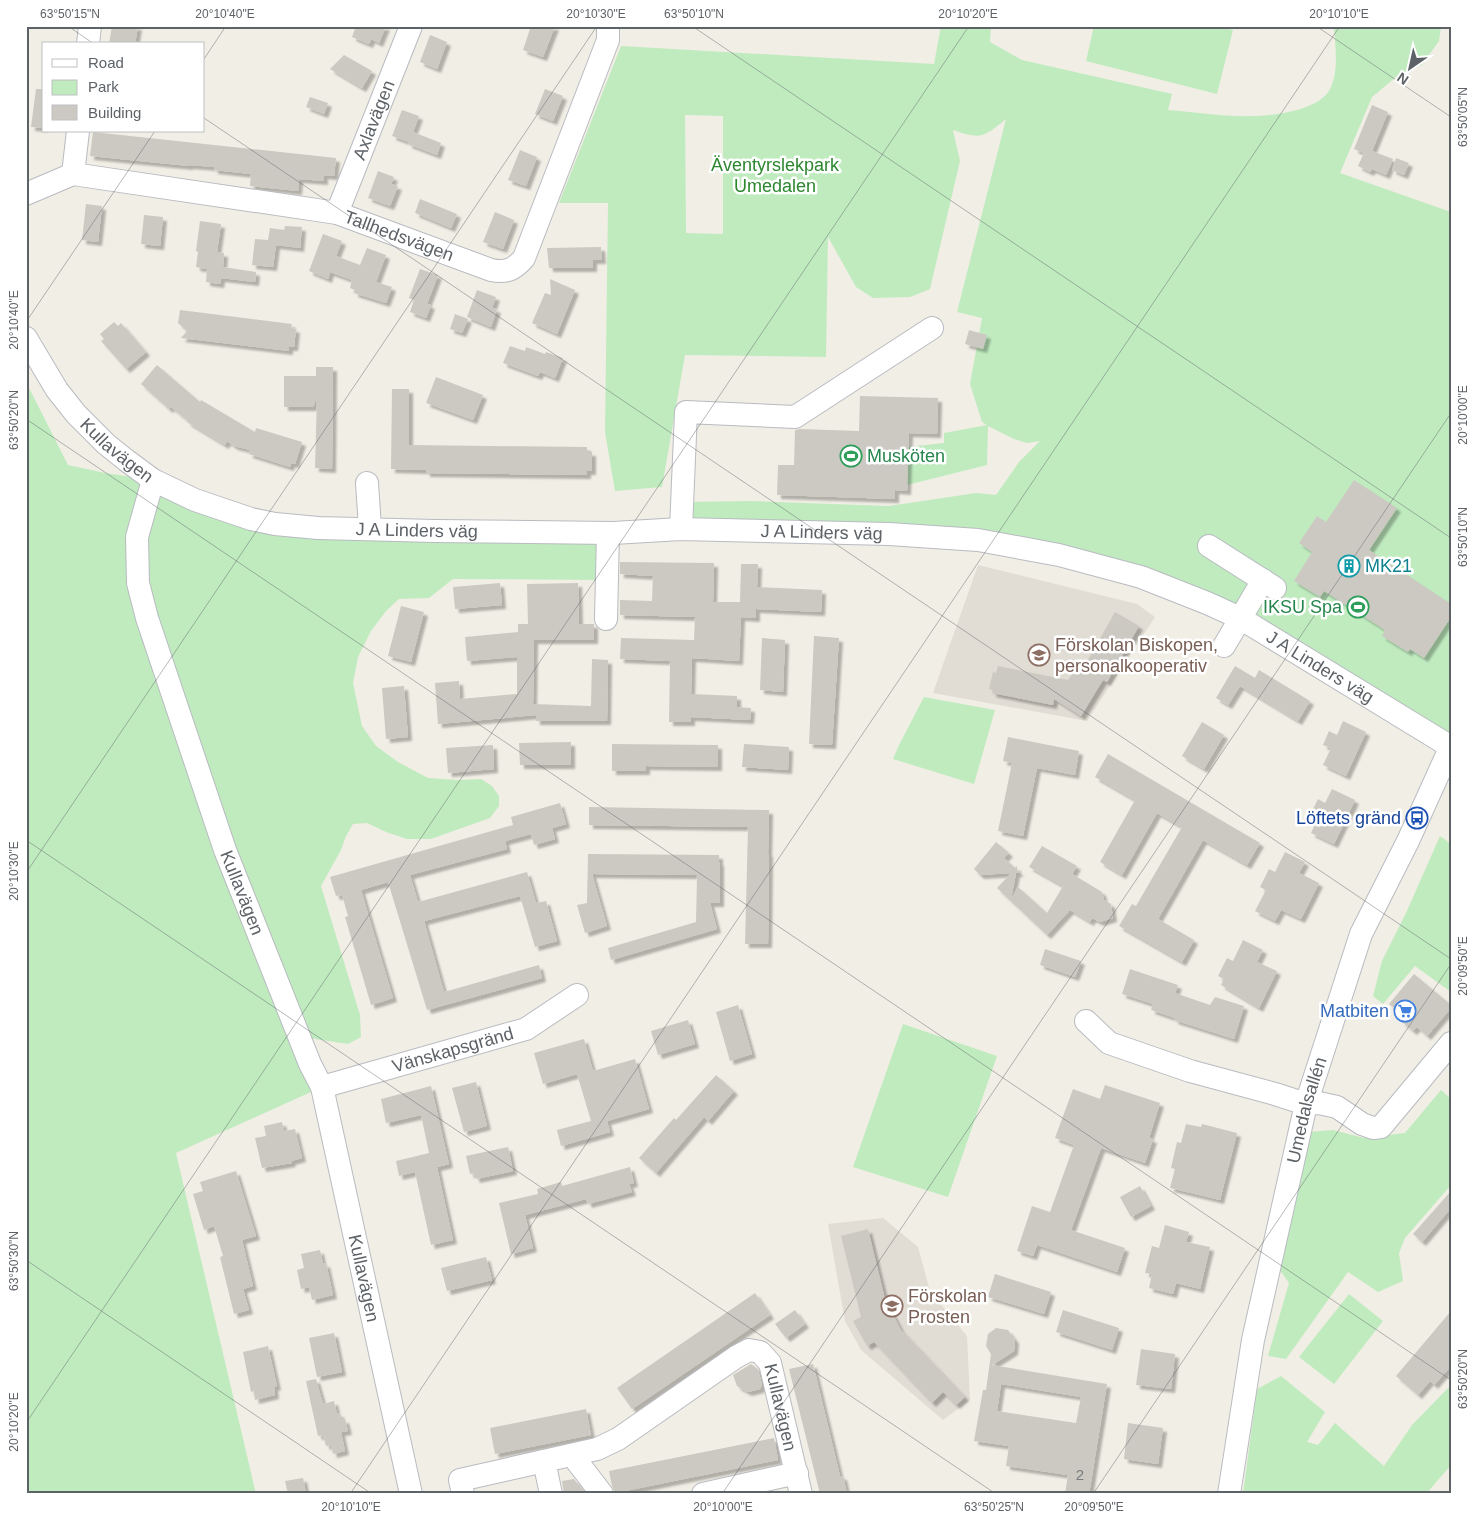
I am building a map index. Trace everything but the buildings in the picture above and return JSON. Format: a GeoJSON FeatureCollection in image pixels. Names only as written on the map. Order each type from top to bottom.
{"type":"FeatureCollection","features":[{"type":"Feature","properties":{"kind":"street"},"geometry":{"type":"LineString","coordinates":[[88,42],[90,26]]}},
{"type":"Feature","properties":{"kind":"street","name":"Axlavägen"},"geometry":{"type":"LineString","coordinates":[[337,213],[411,26]]}},
{"type":"Feature","properties":{"kind":"street","name":"Tallhedsvägen"},"geometry":{"type":"LineString","coordinates":[[73,174],[337,213],[491,270],[502,272],[511,270],[524,258],[608,40],[608,26]]}},
{"type":"Feature","properties":{"kind":"street"},"geometry":{"type":"LineString","coordinates":[[26,194],[73,174],[78,132]]}},
{"type":"Feature","properties":{"kind":"street"},"geometry":{"type":"LineString","coordinates":[[681,529],[686,412],[795,417],[932,328]]}},
{"type":"Feature","properties":{"kind":"street","name":"Kullavägen"},"geometry":{"type":"LineString","coordinates":[[26,338],[57,390],[76,414],[106,444],[153,480],[137,537],[138,583],[147,618],[225,850],[306,1055],[322,1087],[411,1494]]}},
{"type":"Feature","properties":{"kind":"street","name":"J A Linders väg"},"geometry":{"type":"LineString","coordinates":[[153,480],[195,500],[259,521],[318,528],[608,533],[681,529],[888,534],[978,540],[1059,555],[1141,577],[1240,618],[1451,747]]}},
{"type":"Feature","properties":{"kind":"street"},"geometry":{"type":"LineString","coordinates":[[368,483],[370,528]]}},
{"type":"Feature","properties":{"kind":"street"},"geometry":{"type":"LineString","coordinates":[[606,619],[608,533]]}},
{"type":"Feature","properties":{"kind":"street"},"geometry":{"type":"LineString","coordinates":[[1209,546],[1269,584],[1240,618],[1224,646]]}},
{"type":"Feature","properties":{"kind":"street","name":"Umedalsallén"},"geometry":{"type":"LineString","coordinates":[[1229,1494],[1253,1340],[1306,1104],[1361,934],[1408,841],[1451,747]]}},
{"type":"Feature","properties":{"kind":"street","name":"Vänskapsgränd"},"geometry":{"type":"LineString","coordinates":[[322,1087],[526,1029],[577,994]]}},
{"type":"Feature","properties":{"kind":"street"},"geometry":{"type":"LineString","coordinates":[[1086,1021],[1109,1043],[1165,1052],[1190,1071],[1306,1104],[1319,1103],[1337,1107],[1362,1124],[1373,1128],[1381,1127],[1447,1057]]}},
{"type":"Feature","properties":{"kind":"street","name":"Kullavägen"},"geometry":{"type":"LineString","coordinates":[[463,1494],[460,1480],[597,1449],[618,1439],[736,1357],[748,1350],[760,1352],[770,1363],[799,1484],[703,1494]]}},
{"type":"Feature","properties":{"kind":"street"},"geometry":{"type":"LineString","coordinates":[[572,1455],[602,1494]]}},
{"type":"Feature","properties":{"kind":"street"},"geometry":{"type":"LineString","coordinates":[[544,1461],[551,1494]]}},
{"type":"Feature","properties":{"kind":"shaded area","name":"Förskolan Biskopen, personalkooperativ"},"geometry":{"type":"Polygon","coordinates":[[[978,565],[1137,604],[1155,617],[1087,721],[933,693],[978,565]]]}},
{"type":"Feature","properties":{"kind":"shaded area","name":"Förskolan Prosten"},"geometry":{"type":"Polygon","coordinates":[[[883,1218],[918,1247],[930,1291],[967,1336],[970,1400],[943,1420],[861,1350],[845,1321],[828,1224],[883,1218]]]}},
{"type":"Feature","properties":{"kind":"green space","name":"Äventyrslekpark Umedalen"},"geometry":{"type":"Polygon","coordinates":[[[941,26],[991,26],[990,42],[1022,60],[1172,94],[1168,110],[1232,116],[1261,116],[1296,110],[1318,101],[1326,95],[1331,87],[1335,73],[1334,26],[1441,26],[1439,41],[1422,65],[1396,77],[1372,97],[1340,173],[1451,212],[1451,747],[1278,641],[1059,555],[681,529],[683,502],[751,501],[889,506],[976,493],[996,495],[1019,462],[1040,441],[1027,443],[1014,439],[988,426],[987,465],[907,485],[908,447],[944,443],[944,433],[987,425],[982,422],[970,384],[982,318],[957,312],[1006,119],[982,135],[970,135],[953,130],[960,161],[930,289],[910,297],[873,298],[856,287],[828,237],[826,357],[685,355],[662,487],[615,491],[605,432],[608,203],[559,203],[621,46],[934,64],[941,26]],[[685,115],[686,233],[723,234],[723,116],[685,115]]]}},
{"type":"Feature","properties":{"kind":"green space"},"geometry":{"type":"Polygon","coordinates":[[[1094,26],[1216,26],[1233,30],[1217,94],[1086,61],[1094,26]]]}},
{"type":"Feature","properties":{"kind":"green space"},"geometry":{"type":"Polygon","coordinates":[[[26,382],[68,465],[153,480],[229,512],[608,533],[606,580],[453,579],[429,598],[399,599],[386,611],[371,631],[358,657],[353,683],[362,726],[376,746],[398,762],[428,778],[481,779],[492,786],[499,796],[499,806],[490,818],[431,839],[407,839],[367,823],[353,824],[321,886],[360,1015],[361,1037],[348,1044],[302,1037],[322,1087],[176,1153],[256,1494],[26,1494],[26,382]]]}},
{"type":"Feature","properties":{"kind":"green space"},"geometry":{"type":"Polygon","coordinates":[[[924,697],[995,710],[974,784],[893,759],[924,697]]]}},
{"type":"Feature","properties":{"kind":"green space"},"geometry":{"type":"Polygon","coordinates":[[[1440,836],[1451,844],[1451,992],[1415,966],[1383,1004],[1373,996],[1382,961],[1406,913],[1440,836]]]}},
{"type":"Feature","properties":{"kind":"green space"},"geometry":{"type":"Polygon","coordinates":[[[903,1024],[997,1056],[948,1197],[853,1167],[903,1024]]]}},
{"type":"Feature","properties":{"kind":"green space"},"geometry":{"type":"Polygon","coordinates":[[[1441,1090],[1451,1099],[1451,1185],[1405,1238],[1399,1253],[1403,1281],[1378,1292],[1348,1272],[1286,1359],[1268,1356],[1289,1283],[1277,1266],[1309,1132],[1333,1130],[1364,1138],[1405,1133],[1441,1090]]]}},
{"type":"Feature","properties":{"kind":"green space"},"geometry":{"type":"Polygon","coordinates":[[[1349,1294],[1383,1321],[1334,1384],[1299,1357],[1349,1294]]]}},
{"type":"Feature","properties":{"kind":"green space"},"geometry":{"type":"Polygon","coordinates":[[[1281,1376],[1325,1412],[1307,1442],[1318,1445],[1335,1423],[1384,1466],[1412,1425],[1451,1385],[1451,1465],[1426,1494],[1243,1494],[1257,1389],[1281,1376]]]}},
{"type":"Feature","properties":{"kind":"place","name":"Musköten"},"geometry":{"type":"Point","coordinates":[851,456]}},
{"type":"Feature","properties":{"kind":"place","name":"MK21"},"geometry":{"type":"Point","coordinates":[1349,566]}},
{"type":"Feature","properties":{"kind":"place","name":"IKSU Spa"},"geometry":{"type":"Point","coordinates":[1358,607]}},
{"type":"Feature","properties":{"kind":"place","name":"Förskolan Biskopen, personalkooperativ"},"geometry":{"type":"Point","coordinates":[1039,655]}},
{"type":"Feature","properties":{"kind":"place","name":"Löftets gränd"},"geometry":{"type":"Point","coordinates":[1417,818]}},
{"type":"Feature","properties":{"kind":"place","name":"Matbiten"},"geometry":{"type":"Point","coordinates":[1405,1011]}},
{"type":"Feature","properties":{"kind":"place","name":"Förskolan Prosten"},"geometry":{"type":"Point","coordinates":[892,1306]}}]}
